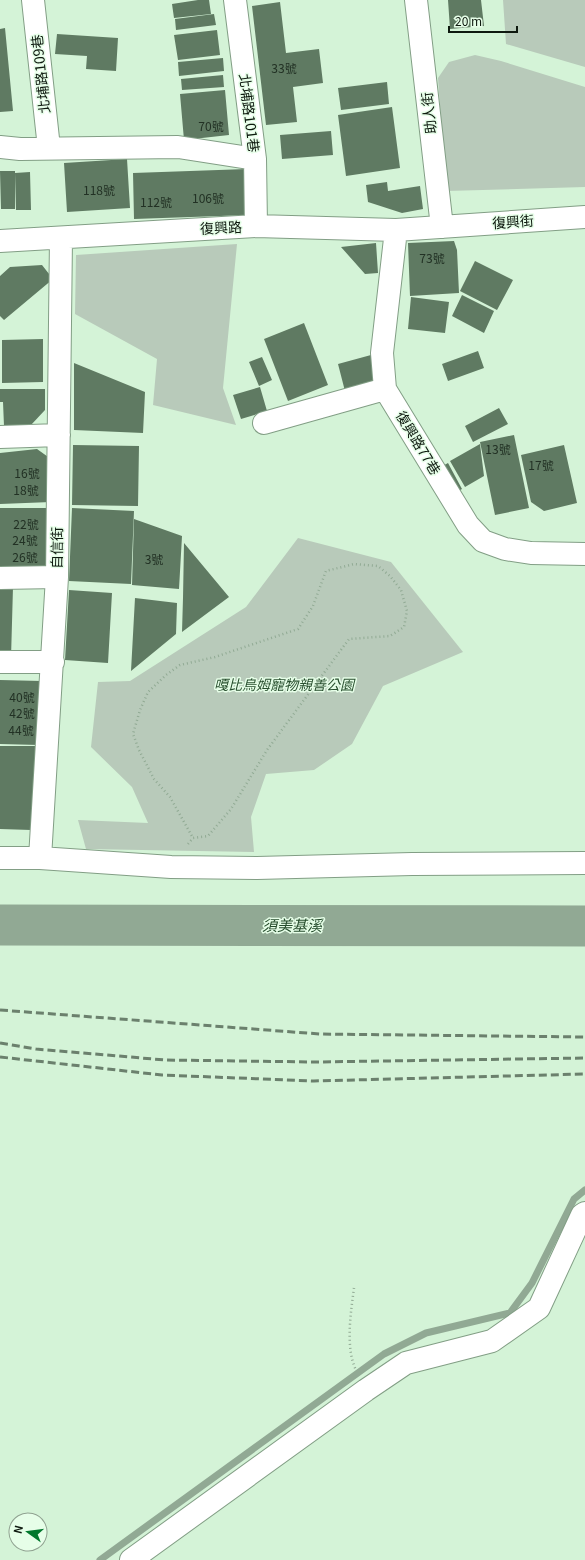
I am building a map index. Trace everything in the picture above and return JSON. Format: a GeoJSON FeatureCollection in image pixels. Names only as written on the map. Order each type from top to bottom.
{"type":"FeatureCollection","features":[{"type":"Feature","properties":{"kind":"street","name":"北埔路109巷"},"geometry":{"type":"LineString","coordinates":[[33,0],[49,148]]}},
{"type":"Feature","properties":{"kind":"street","name":"北埔路101巷"},"geometry":{"type":"LineString","coordinates":[[235,0],[255,159],[256,226]]}},
{"type":"Feature","properties":{"kind":"street","name":"助人街"},"geometry":{"type":"LineString","coordinates":[[416,0],[442,227]]}},
{"type":"Feature","properties":{"kind":"street"},"geometry":{"type":"LineString","coordinates":[[0,147],[20,149],[178,147],[255,159]]}},
{"type":"Feature","properties":{"kind":"street","name":"復興街"},"geometry":{"type":"LineString","coordinates":[[442,227],[585,217]]}},
{"type":"Feature","properties":{"kind":"street","name":"復興路"},"geometry":{"type":"LineString","coordinates":[[0,241],[256,226],[396,230],[442,227]]}},
{"type":"Feature","properties":{"kind":"street","name":"復興路77巷"},"geometry":{"type":"LineString","coordinates":[[396,230],[382,353],[385,389],[468,525],[483,541],[505,549],[531,553],[585,554]]}},
{"type":"Feature","properties":{"kind":"street","name":"自信街"},"geometry":{"type":"LineString","coordinates":[[40,858],[57,577],[61,238]]}},
{"type":"Feature","properties":{"kind":"street"},"geometry":{"type":"LineString","coordinates":[[264,423],[385,389]]}},
{"type":"Feature","properties":{"kind":"street"},"geometry":{"type":"LineString","coordinates":[[0,437],[59,435]]}},
{"type":"Feature","properties":{"kind":"street"},"geometry":{"type":"LineString","coordinates":[[0,578],[57,577]]}},
{"type":"Feature","properties":{"kind":"street"},"geometry":{"type":"LineString","coordinates":[[0,662],[53,662]]}},
{"type":"Feature","properties":{"kind":"street"},"geometry":{"type":"LineString","coordinates":[[0,858],[40,858],[171,867],[257,868],[412,864],[585,864]]}},
{"type":"Feature","properties":{"kind":"street"},"geometry":{"type":"LineString","coordinates":[[131,1560],[366,1390],[406,1363],[492,1341],[539,1308],[582,1214],[585,1213]]}},
{"type":"Feature","properties":{"kind":"path"},"geometry":{"type":"LineString","coordinates":[[171,867],[193,838],[208,836],[232,809],[267,750],[350,639],[390,636],[404,627],[407,611],[401,590],[390,576],[378,566],[354,564],[326,571],[313,606],[298,628],[215,657],[180,665],[166,675],[148,692],[140,710],[133,734],[138,750],[154,779],[170,797],[193,838]]}},
{"type":"Feature","properties":{"kind":"path"},"geometry":{"type":"LineString","coordinates":[[354,1288],[349,1326],[353,1364],[366,1390]]}},
{"type":"Feature","properties":{"kind":"green space"},"geometry":{"type":"Polygon","coordinates":[[[503,0],[585,0],[585,67],[506,44],[503,0]]]}},
{"type":"Feature","properties":{"kind":"green space"},"geometry":{"type":"Polygon","coordinates":[[[475,55],[501,61],[585,87],[585,187],[446,191],[438,78],[449,62],[475,55]]]}},
{"type":"Feature","properties":{"kind":"green space"},"geometry":{"type":"Polygon","coordinates":[[[237,244],[223,388],[236,425],[153,405],[157,359],[75,314],[76,255],[237,244]]]}},
{"type":"Feature","properties":{"kind":"green space","name":"嘎比烏姆寵物親善公園"},"geometry":{"type":"Polygon","coordinates":[[[298,538],[391,562],[463,652],[383,686],[352,744],[314,770],[266,774],[251,817],[254,852],[86,849],[78,820],[148,823],[132,787],[91,747],[98,682],[130,681],[246,607],[298,538]]]}},
{"type":"Feature","properties":{"kind":"building"},"geometry":{"type":"Polygon","coordinates":[[[209,0],[211,14],[174,18],[172,4],[209,0]]]}},
{"type":"Feature","properties":{"kind":"building"},"geometry":{"type":"Polygon","coordinates":[[[448,0],[481,0],[484,26],[450,29],[448,0]]]}},
{"type":"Feature","properties":{"kind":"building"},"geometry":{"type":"Polygon","coordinates":[[[280,2],[286,53],[319,49],[323,83],[293,87],[297,122],[266,125],[252,6],[280,2]]]}},
{"type":"Feature","properties":{"kind":"building"},"geometry":{"type":"Polygon","coordinates":[[[214,14],[216,25],[176,30],[175,19],[214,14]]]}},
{"type":"Feature","properties":{"kind":"building"},"geometry":{"type":"Polygon","coordinates":[[[5,28],[13,111],[0,112],[0,29],[5,28]]]}},
{"type":"Feature","properties":{"kind":"building"},"geometry":{"type":"Polygon","coordinates":[[[217,30],[220,55],[178,60],[174,35],[217,30]]]}},
{"type":"Feature","properties":{"kind":"building"},"geometry":{"type":"Polygon","coordinates":[[[57,34],[118,38],[116,71],[86,69],[87,56],[55,54],[57,34]]]}},
{"type":"Feature","properties":{"kind":"building"},"geometry":{"type":"Polygon","coordinates":[[[223,58],[224,71],[179,76],[178,62],[223,58]]]}},
{"type":"Feature","properties":{"kind":"building"},"geometry":{"type":"Polygon","coordinates":[[[223,75],[224,87],[182,90],[181,79],[223,75]]]}},
{"type":"Feature","properties":{"kind":"building"},"geometry":{"type":"Polygon","coordinates":[[[387,82],[389,104],[341,110],[338,88],[387,82]]]}},
{"type":"Feature","properties":{"kind":"building"},"geometry":{"type":"Polygon","coordinates":[[[225,90],[229,135],[184,140],[180,94],[225,90]]]}},
{"type":"Feature","properties":{"kind":"building"},"geometry":{"type":"Polygon","coordinates":[[[392,107],[400,168],[346,176],[338,115],[392,107]]]}},
{"type":"Feature","properties":{"kind":"building"},"geometry":{"type":"Polygon","coordinates":[[[331,131],[333,155],[282,159],[280,135],[331,131]]]}},
{"type":"Feature","properties":{"kind":"building"},"geometry":{"type":"Polygon","coordinates":[[[127,159],[130,208],[67,212],[64,163],[127,159]]]}},
{"type":"Feature","properties":{"kind":"building"},"geometry":{"type":"Polygon","coordinates":[[[247,169],[248,215],[134,219],[133,173],[247,169]]]}},
{"type":"Feature","properties":{"kind":"building"},"geometry":{"type":"Polygon","coordinates":[[[0,171],[15,171],[15,209],[1,209],[0,171]]]}},
{"type":"Feature","properties":{"kind":"building"},"geometry":{"type":"Polygon","coordinates":[[[30,172],[31,210],[16,210],[15,173],[30,172]]]}},
{"type":"Feature","properties":{"kind":"building"},"geometry":{"type":"Polygon","coordinates":[[[387,182],[388,191],[420,186],[423,209],[402,213],[368,202],[366,185],[387,182]]]}},
{"type":"Feature","properties":{"kind":"building"},"geometry":{"type":"Polygon","coordinates":[[[454,241],[457,250],[459,293],[410,296],[408,243],[454,241]]]}},
{"type":"Feature","properties":{"kind":"building"},"geometry":{"type":"Polygon","coordinates":[[[376,243],[378,273],[365,274],[341,247],[376,243]]]}},
{"type":"Feature","properties":{"kind":"building"},"geometry":{"type":"Polygon","coordinates":[[[475,261],[513,280],[497,310],[460,291],[475,261]]]}},
{"type":"Feature","properties":{"kind":"building"},"geometry":{"type":"Polygon","coordinates":[[[42,265],[53,279],[4,320],[0,316],[0,276],[10,267],[42,265]]]}},
{"type":"Feature","properties":{"kind":"building"},"geometry":{"type":"Polygon","coordinates":[[[462,295],[494,311],[484,333],[452,316],[462,295]]]}},
{"type":"Feature","properties":{"kind":"building"},"geometry":{"type":"Polygon","coordinates":[[[411,297],[449,302],[445,333],[408,329],[411,297]]]}},
{"type":"Feature","properties":{"kind":"building"},"geometry":{"type":"Polygon","coordinates":[[[304,323],[328,385],[288,401],[264,339],[304,323]]]}},
{"type":"Feature","properties":{"kind":"building"},"geometry":{"type":"Polygon","coordinates":[[[43,339],[43,382],[2,383],[2,340],[43,339]]]}},
{"type":"Feature","properties":{"kind":"building"},"geometry":{"type":"Polygon","coordinates":[[[478,351],[484,368],[448,381],[442,364],[478,351]]]}},
{"type":"Feature","properties":{"kind":"building"},"geometry":{"type":"Polygon","coordinates":[[[371,355],[378,386],[346,395],[338,364],[371,355]]]}},
{"type":"Feature","properties":{"kind":"building"},"geometry":{"type":"Polygon","coordinates":[[[262,357],[272,380],[259,386],[249,362],[262,357]]]}},
{"type":"Feature","properties":{"kind":"building"},"geometry":{"type":"Polygon","coordinates":[[[74,363],[145,392],[143,433],[74,430],[74,363]]]}},
{"type":"Feature","properties":{"kind":"building"},"geometry":{"type":"Polygon","coordinates":[[[260,387],[267,411],[241,419],[233,395],[260,387]]]}},
{"type":"Feature","properties":{"kind":"building"},"geometry":{"type":"Polygon","coordinates":[[[0,389],[45,389],[45,410],[31,425],[4,426],[3,402],[0,402],[0,389]]]}},
{"type":"Feature","properties":{"kind":"building"},"geometry":{"type":"Polygon","coordinates":[[[499,408],[508,424],[473,442],[465,426],[499,408]]]}},
{"type":"Feature","properties":{"kind":"building"},"geometry":{"type":"Polygon","coordinates":[[[514,435],[529,508],[495,515],[480,442],[514,435]]]}},
{"type":"Feature","properties":{"kind":"building"},"geometry":{"type":"Polygon","coordinates":[[[480,444],[484,476],[465,487],[450,461],[480,444]]]}},
{"type":"Feature","properties":{"kind":"building"},"geometry":{"type":"Polygon","coordinates":[[[73,445],[139,446],[138,506],[72,505],[73,445]]]}},
{"type":"Feature","properties":{"kind":"building"},"geometry":{"type":"Polygon","coordinates":[[[564,445],[577,503],[544,511],[531,502],[521,455],[564,445]]]}},
{"type":"Feature","properties":{"kind":"building"},"geometry":{"type":"Polygon","coordinates":[[[37,449],[51,459],[51,502],[0,504],[0,453],[37,449]]]}},
{"type":"Feature","properties":{"kind":"building"},"geometry":{"type":"Polygon","coordinates":[[[448,463],[462,489],[453,494],[439,468],[448,463]]]}},
{"type":"Feature","properties":{"kind":"building"},"geometry":{"type":"Polygon","coordinates":[[[0,508],[48,508],[47,572],[0,572],[0,508]]]}},
{"type":"Feature","properties":{"kind":"building"},"geometry":{"type":"Polygon","coordinates":[[[72,508],[134,511],[131,584],[69,581],[72,508]]]}},
{"type":"Feature","properties":{"kind":"building"},"geometry":{"type":"Polygon","coordinates":[[[134,519],[182,536],[179,589],[132,585],[134,519]]]}},
{"type":"Feature","properties":{"kind":"building"},"geometry":{"type":"Polygon","coordinates":[[[184,543],[229,597],[182,632],[183,598],[184,543]]]}},
{"type":"Feature","properties":{"kind":"building"},"geometry":{"type":"Polygon","coordinates":[[[0,587],[13,587],[11,658],[0,658],[0,587]]]}},
{"type":"Feature","properties":{"kind":"building"},"geometry":{"type":"Polygon","coordinates":[[[69,590],[112,593],[108,663],[65,660],[69,590]]]}},
{"type":"Feature","properties":{"kind":"building"},"geometry":{"type":"Polygon","coordinates":[[[135,598],[177,603],[176,634],[131,671],[135,598]]]}},
{"type":"Feature","properties":{"kind":"building"},"geometry":{"type":"Polygon","coordinates":[[[0,680],[41,681],[39,745],[0,744],[0,680]]]}},
{"type":"Feature","properties":{"kind":"building"},"geometry":{"type":"Polygon","coordinates":[[[0,746],[38,746],[31,830],[0,829],[0,746]]]}},
{"type":"Feature","properties":{"kind":"waterway","name":"須美基溪"},"geometry":{"type":"LineString","coordinates":[[0,925],[585,926]]}},
{"type":"Feature","properties":{"kind":"waterway"},"geometry":{"type":"LineString","coordinates":[[100,1560],[384,1354],[426,1333],[510,1313],[532,1283],[574,1199],[585,1190]]}},
{"type":"Feature","properties":{"kind":"railway"},"geometry":{"type":"LineString","coordinates":[[0,1010],[320,1034],[585,1037]]}},
{"type":"Feature","properties":{"kind":"railway"},"geometry":{"type":"LineString","coordinates":[[0,1043],[36,1049],[165,1060],[316,1062],[585,1058]]}},
{"type":"Feature","properties":{"kind":"railway"},"geometry":{"type":"LineString","coordinates":[[0,1057],[162,1075],[314,1081],[585,1074]]}}]}
